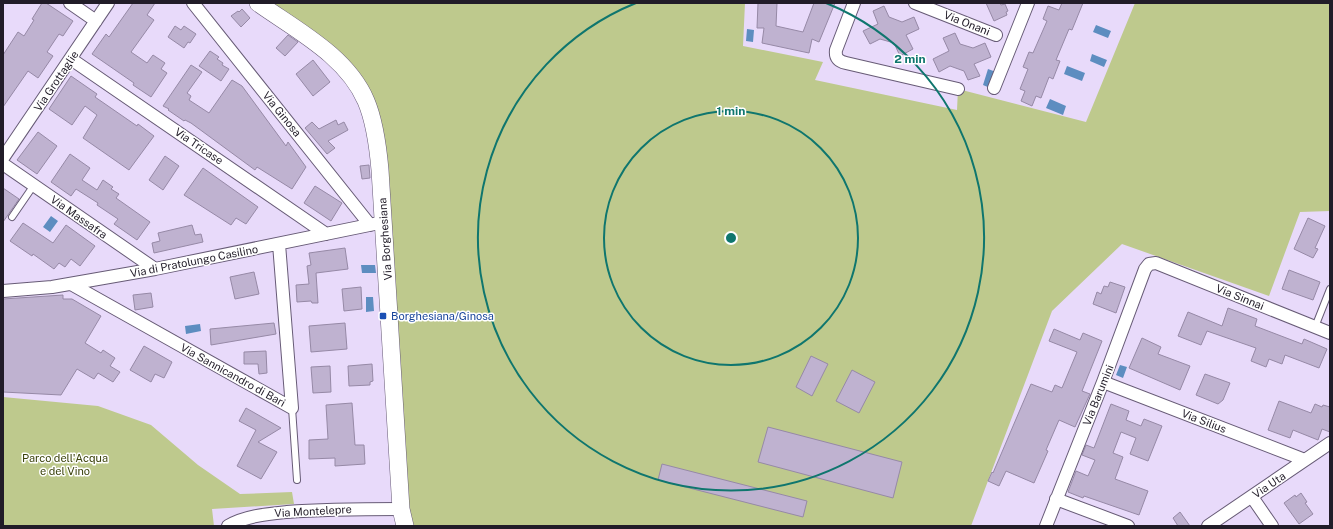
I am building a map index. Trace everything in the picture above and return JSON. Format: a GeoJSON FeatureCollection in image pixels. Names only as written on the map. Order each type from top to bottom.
{"type":"FeatureCollection","features":[{"type":"Feature","properties":{"kind":"street"},"geometry":{"type":"LineString","coordinates":[[70,3],[96,21]]}},
{"type":"Feature","properties":{"kind":"street","name":"Via Grottaglie"},"geometry":{"type":"LineString","coordinates":[[3,158],[108,3]]}},
{"type":"Feature","properties":{"kind":"street","name":"Via Ginosa"},"geometry":{"type":"LineString","coordinates":[[193,3],[377,224]]}},
{"type":"Feature","properties":{"kind":"street","name":"Via Borghesiana"},"geometry":{"type":"LineString","coordinates":[[258,3],[329,54],[347,71],[362,93],[370,110],[376,136],[380,170],[377,224],[400,509],[405,526]]}},
{"type":"Feature","properties":{"kind":"street"},"geometry":{"type":"LineString","coordinates":[[854,3],[836,50],[838,60],[958,89]]}},
{"type":"Feature","properties":{"kind":"street","name":"Via Onani"},"geometry":{"type":"LineString","coordinates":[[915,3],[996,35]]}},
{"type":"Feature","properties":{"kind":"street"},"geometry":{"type":"LineString","coordinates":[[994,88],[1028,3]]}},
{"type":"Feature","properties":{"kind":"street","name":"Via Tricase"},"geometry":{"type":"LineString","coordinates":[[71,59],[326,234]]}},
{"type":"Feature","properties":{"kind":"street","name":"Via Massafra"},"geometry":{"type":"LineString","coordinates":[[3,164],[155,269]]}},
{"type":"Feature","properties":{"kind":"street","name":"Via di Pratolungo Casilino"},"geometry":{"type":"LineString","coordinates":[[3,291],[36,289],[71,284],[155,269],[377,224]]}},
{"type":"Feature","properties":{"kind":"street","name":"Via Sannicandro di Bari"},"geometry":{"type":"LineString","coordinates":[[278,244],[292,408]]}},
{"type":"Feature","properties":{"kind":"street","name":"Via Sinnai"},"geometry":{"type":"LineString","coordinates":[[1149,264],[1156,263],[1330,333]]}},
{"type":"Feature","properties":{"kind":"street","name":"Via Barumini"},"geometry":{"type":"LineString","coordinates":[[1046,526],[1103,382],[1145,269],[1149,264]]}},
{"type":"Feature","properties":{"kind":"street","name":"Via Sannicandro di Bari"},"geometry":{"type":"LineString","coordinates":[[71,284],[292,408]]}},
{"type":"Feature","properties":{"kind":"street","name":"Via Silius"},"geometry":{"type":"LineString","coordinates":[[1103,382],[1306,460]]}},
{"type":"Feature","properties":{"kind":"street","name":"Via Uta"},"geometry":{"type":"LineString","coordinates":[[1208,526],[1330,443]]}},
{"type":"Feature","properties":{"kind":"street"},"geometry":{"type":"LineString","coordinates":[[1252,497],[1272,526]]}},
{"type":"Feature","properties":{"kind":"street"},"geometry":{"type":"LineString","coordinates":[[1056,499],[1128,526]]}},
{"type":"Feature","properties":{"kind":"street","name":"Via Montelepre"},"geometry":{"type":"LineString","coordinates":[[228,526],[238,521],[266,514],[309,510],[400,509]]}},
{"type":"Feature","properties":{"kind":"lane"},"geometry":{"type":"LineString","coordinates":[[12,217],[34,185]]}},
{"type":"Feature","properties":{"kind":"lane"},"geometry":{"type":"LineString","coordinates":[[1315,327],[1330,289]]}},
{"type":"Feature","properties":{"kind":"lane"},"geometry":{"type":"LineString","coordinates":[[292,408],[297,480]]}},
{"type":"Feature","properties":{"kind":"green space"},"geometry":{"type":"Polygon","coordinates":[[[258,3],[745,3],[743,46],[823,62],[815,80],[957,110],[958,89],[1086,122],[1135,3],[1330,3],[1330,211],[1300,212],[1269,296],[1122,244],[1052,311],[971,526],[405,526],[384,222],[358,85],[258,3]]]}},
{"type":"Feature","properties":{"kind":"green space","name":"Parco dell'Acqua e del Vino"},"geometry":{"type":"Polygon","coordinates":[[[3,397],[98,406],[151,425],[198,465],[240,494],[292,492],[294,504],[212,509],[214,526],[3,526],[3,397]]]}},
{"type":"Feature","properties":{"kind":"water"},"geometry":{"type":"Polygon","coordinates":[[[1096,25],[1111,31],[1108,38],[1093,32],[1096,25]]]}},
{"type":"Feature","properties":{"kind":"water"},"geometry":{"type":"Polygon","coordinates":[[[747,29],[754,30],[753,42],[746,41],[747,29]]]}},
{"type":"Feature","properties":{"kind":"water"},"geometry":{"type":"Polygon","coordinates":[[[1092,54],[1107,60],[1104,67],[1090,61],[1092,54]]]}},
{"type":"Feature","properties":{"kind":"water"},"geometry":{"type":"Polygon","coordinates":[[[1067,66],[1085,73],[1082,81],[1064,74],[1067,66]]]}},
{"type":"Feature","properties":{"kind":"water"},"geometry":{"type":"Polygon","coordinates":[[[988,69],[996,72],[990,88],[983,85],[988,69]]]}},
{"type":"Feature","properties":{"kind":"water"},"geometry":{"type":"Polygon","coordinates":[[[1050,99],[1066,106],[1063,115],[1046,108],[1050,99]]]}},
{"type":"Feature","properties":{"kind":"water"},"geometry":{"type":"Polygon","coordinates":[[[51,216],[58,221],[50,232],[43,227],[51,216]]]}},
{"type":"Feature","properties":{"kind":"water"},"geometry":{"type":"Polygon","coordinates":[[[361,265],[375,265],[376,273],[362,273],[361,265]]]}},
{"type":"Feature","properties":{"kind":"water"},"geometry":{"type":"Polygon","coordinates":[[[366,297],[373,297],[374,311],[366,312],[366,297]]]}},
{"type":"Feature","properties":{"kind":"water"},"geometry":{"type":"Polygon","coordinates":[[[200,324],[201,331],[186,334],[185,326],[200,324]]]}},
{"type":"Feature","properties":{"kind":"water"},"geometry":{"type":"Polygon","coordinates":[[[1120,365],[1127,367],[1123,378],[1116,375],[1120,365]]]}},
{"type":"Feature","properties":{"kind":"building"},"geometry":{"type":"Polygon","coordinates":[[[42,3],[46,3],[73,21],[63,36],[59,34],[47,52],[53,56],[38,78],[28,71],[3,107],[3,55],[18,32],[24,36],[42,3]]]}},
{"type":"Feature","properties":{"kind":"building"},"geometry":{"type":"Polygon","coordinates":[[[133,3],[155,3],[147,15],[154,20],[131,52],[147,63],[153,55],[165,63],[161,69],[167,73],[151,97],[133,85],[134,83],[92,54],[106,34],[109,37],[133,3]]]}},
{"type":"Feature","properties":{"kind":"building"},"geometry":{"type":"Polygon","coordinates":[[[758,3],[777,3],[776,26],[803,32],[814,3],[835,3],[819,42],[812,39],[809,53],[762,43],[764,28],[757,28],[758,3]]]}},
{"type":"Feature","properties":{"kind":"building"},"geometry":{"type":"Polygon","coordinates":[[[986,3],[1000,3],[1001,5],[1005,4],[1008,11],[1006,12],[1007,15],[994,21],[986,3]]]}},
{"type":"Feature","properties":{"kind":"building"},"geometry":{"type":"Polygon","coordinates":[[[1062,3],[1083,3],[1072,30],[1069,29],[1056,60],[1060,61],[1053,79],[1049,77],[1041,98],[1036,96],[1032,106],[1021,101],[1025,91],[1020,89],[1028,69],[1023,67],[1029,52],[1033,53],[1047,21],[1043,19],[1048,6],[1059,10],[1062,3]]]}},
{"type":"Feature","properties":{"kind":"building"},"geometry":{"type":"Polygon","coordinates":[[[884,6],[889,17],[902,22],[914,17],[919,29],[906,35],[913,49],[900,56],[894,43],[880,39],[870,44],[863,31],[878,24],[873,11],[884,6]]]}},
{"type":"Feature","properties":{"kind":"building"},"geometry":{"type":"Polygon","coordinates":[[[242,9],[250,18],[241,27],[231,16],[242,9]]]}},
{"type":"Feature","properties":{"kind":"building"},"geometry":{"type":"Polygon","coordinates":[[[175,26],[181,30],[184,26],[196,34],[190,43],[188,42],[184,48],[168,37],[175,26]]]}},
{"type":"Feature","properties":{"kind":"building"},"geometry":{"type":"Polygon","coordinates":[[[955,33],[960,44],[973,48],[985,43],[991,57],[974,64],[980,76],[968,80],[964,71],[950,66],[939,72],[933,59],[949,51],[943,38],[955,33]]]}},
{"type":"Feature","properties":{"kind":"building"},"geometry":{"type":"Polygon","coordinates":[[[288,35],[298,42],[285,56],[276,48],[288,35]]]}},
{"type":"Feature","properties":{"kind":"building"},"geometry":{"type":"Polygon","coordinates":[[[210,51],[219,57],[217,59],[223,63],[222,65],[229,69],[221,81],[199,66],[210,51]]]}},
{"type":"Feature","properties":{"kind":"building"},"geometry":{"type":"Polygon","coordinates":[[[313,60],[330,82],[313,96],[296,74],[313,60]]]}},
{"type":"Feature","properties":{"kind":"building"},"geometry":{"type":"Polygon","coordinates":[[[191,65],[202,72],[187,93],[191,96],[189,100],[209,113],[232,80],[242,86],[286,146],[288,142],[306,167],[292,189],[257,167],[255,170],[191,123],[185,120],[184,121],[163,106],[191,65]]]}},
{"type":"Feature","properties":{"kind":"building"},"geometry":{"type":"Polygon","coordinates":[[[71,76],[97,94],[95,97],[154,136],[129,170],[83,138],[97,115],[85,106],[72,125],[49,109],[71,76]]]}},
{"type":"Feature","properties":{"kind":"building"},"geometry":{"type":"Polygon","coordinates":[[[336,120],[338,125],[344,122],[348,130],[328,141],[335,148],[327,154],[305,128],[312,122],[319,129],[336,120]]]}},
{"type":"Feature","properties":{"kind":"building"},"geometry":{"type":"Polygon","coordinates":[[[38,132],[57,146],[37,174],[17,160],[38,132]]]}},
{"type":"Feature","properties":{"kind":"building"},"geometry":{"type":"Polygon","coordinates":[[[70,154],[90,168],[82,180],[97,190],[103,180],[113,187],[111,189],[119,194],[116,198],[150,222],[137,240],[114,224],[118,219],[97,205],[98,203],[76,189],[71,196],[51,182],[70,154]]]}},
{"type":"Feature","properties":{"kind":"building"},"geometry":{"type":"Polygon","coordinates":[[[165,156],[179,166],[163,190],[149,180],[165,156]]]}},
{"type":"Feature","properties":{"kind":"building"},"geometry":{"type":"Polygon","coordinates":[[[369,165],[370,178],[362,179],[360,166],[369,165]]]}},
{"type":"Feature","properties":{"kind":"building"},"geometry":{"type":"Polygon","coordinates":[[[203,168],[258,207],[246,224],[236,218],[231,225],[184,195],[203,168]]]}},
{"type":"Feature","properties":{"kind":"building"},"geometry":{"type":"Polygon","coordinates":[[[315,186],[342,203],[331,221],[304,203],[315,186]]]}},
{"type":"Feature","properties":{"kind":"building"},"geometry":{"type":"Polygon","coordinates":[[[3,188],[19,199],[3,222],[3,188]]]}},
{"type":"Feature","properties":{"kind":"building"},"geometry":{"type":"Polygon","coordinates":[[[1308,218],[1325,226],[1315,248],[1318,249],[1313,258],[1294,249],[1308,218]]]}},
{"type":"Feature","properties":{"kind":"building"},"geometry":{"type":"Polygon","coordinates":[[[23,223],[53,243],[66,225],[95,246],[80,266],[71,259],[65,267],[59,263],[54,269],[33,254],[32,256],[10,241],[23,223]]]}},
{"type":"Feature","properties":{"kind":"building"},"geometry":{"type":"Polygon","coordinates":[[[192,225],[195,235],[201,234],[203,242],[154,253],[152,243],[160,241],[158,233],[192,225]]]}},
{"type":"Feature","properties":{"kind":"building"},"geometry":{"type":"Polygon","coordinates":[[[345,248],[348,269],[316,273],[318,303],[312,303],[311,301],[297,302],[296,285],[309,284],[307,266],[311,265],[309,253],[345,248]]]}},
{"type":"Feature","properties":{"kind":"building"},"geometry":{"type":"Polygon","coordinates":[[[1289,270],[1320,282],[1313,300],[1282,289],[1289,270]]]}},
{"type":"Feature","properties":{"kind":"building"},"geometry":{"type":"Polygon","coordinates":[[[254,272],[259,294],[235,299],[230,277],[254,272]]]}},
{"type":"Feature","properties":{"kind":"building"},"geometry":{"type":"Polygon","coordinates":[[[1110,282],[1125,287],[1116,313],[1093,304],[1097,292],[1101,294],[1104,286],[1108,287],[1110,282]]]}},
{"type":"Feature","properties":{"kind":"building"},"geometry":{"type":"Polygon","coordinates":[[[361,287],[362,309],[344,311],[342,289],[361,287]]]}},
{"type":"Feature","properties":{"kind":"building"},"geometry":{"type":"Polygon","coordinates":[[[151,293],[153,307],[135,310],[133,295],[151,293]]]}},
{"type":"Feature","properties":{"kind":"building"},"geometry":{"type":"Polygon","coordinates":[[[63,295],[63,299],[72,299],[101,316],[85,343],[101,353],[103,350],[115,358],[110,366],[120,372],[113,382],[98,373],[94,379],[77,369],[61,395],[3,392],[3,299],[63,295]]]}},
{"type":"Feature","properties":{"kind":"building"},"geometry":{"type":"Polygon","coordinates":[[[1228,308],[1257,319],[1255,326],[1302,344],[1304,339],[1327,349],[1319,368],[1285,355],[1282,364],[1269,359],[1266,367],[1251,361],[1256,348],[1207,331],[1201,345],[1178,336],[1188,312],[1222,326],[1228,308]]]}},
{"type":"Feature","properties":{"kind":"building"},"geometry":{"type":"Polygon","coordinates":[[[274,323],[276,334],[211,345],[210,329],[274,323]]]}},
{"type":"Feature","properties":{"kind":"building"},"geometry":{"type":"Polygon","coordinates":[[[345,323],[347,349],[311,352],[309,326],[345,323]]]}},
{"type":"Feature","properties":{"kind":"building"},"geometry":{"type":"Polygon","coordinates":[[[1054,329],[1080,340],[1083,333],[1102,341],[1082,391],[1090,394],[1075,427],[1059,420],[1046,450],[1048,451],[1034,483],[1006,471],[999,486],[988,481],[992,472],[993,473],[1031,384],[1052,392],[1055,385],[1062,388],[1077,352],[1049,341],[1054,329]]]}},
{"type":"Feature","properties":{"kind":"building"},"geometry":{"type":"Polygon","coordinates":[[[1142,338],[1161,347],[1158,354],[1190,366],[1180,390],[1129,368],[1142,338]]]}},
{"type":"Feature","properties":{"kind":"building"},"geometry":{"type":"Polygon","coordinates":[[[144,346],[172,362],[164,378],[155,374],[151,382],[130,370],[144,346]]]}},
{"type":"Feature","properties":{"kind":"building"},"geometry":{"type":"Polygon","coordinates":[[[266,351],[267,373],[259,374],[258,364],[244,364],[244,352],[266,351]]]}},
{"type":"Feature","properties":{"kind":"building"},"geometry":{"type":"Polygon","coordinates":[[[811,356],[828,364],[812,396],[796,387],[811,356]]]}},
{"type":"Feature","properties":{"kind":"building"},"geometry":{"type":"Polygon","coordinates":[[[372,364],[373,381],[370,382],[370,385],[349,386],[348,366],[372,364]]]}},
{"type":"Feature","properties":{"kind":"building"},"geometry":{"type":"Polygon","coordinates":[[[330,366],[331,392],[313,393],[311,367],[330,366]]]}},
{"type":"Feature","properties":{"kind":"building"},"geometry":{"type":"Polygon","coordinates":[[[852,370],[875,382],[859,413],[836,401],[852,370]]]}},
{"type":"Feature","properties":{"kind":"building"},"geometry":{"type":"Polygon","coordinates":[[[1205,374],[1230,383],[1223,400],[1218,404],[1196,395],[1205,374]]]}},
{"type":"Feature","properties":{"kind":"building"},"geometry":{"type":"Polygon","coordinates":[[[1279,401],[1311,413],[1315,404],[1322,407],[1323,405],[1330,407],[1330,432],[1322,429],[1318,440],[1293,430],[1290,438],[1268,430],[1279,401]]]}},
{"type":"Feature","properties":{"kind":"building"},"geometry":{"type":"Polygon","coordinates":[[[352,403],[355,445],[364,445],[365,464],[335,466],[335,458],[309,459],[309,440],[328,439],[326,405],[352,403]]]}},
{"type":"Feature","properties":{"kind":"building"},"geometry":{"type":"Polygon","coordinates":[[[1111,404],[1129,411],[1126,420],[1141,426],[1144,419],[1162,426],[1148,461],[1130,454],[1136,438],[1121,432],[1113,453],[1123,457],[1115,479],[1148,491],[1139,515],[1068,492],[1076,471],[1088,476],[1095,460],[1082,455],[1086,445],[1094,448],[1111,404]]]}},
{"type":"Feature","properties":{"kind":"building"},"geometry":{"type":"Polygon","coordinates":[[[246,408],[281,428],[258,442],[277,452],[261,479],[237,466],[256,430],[239,421],[246,408]]]}},
{"type":"Feature","properties":{"kind":"building"},"geometry":{"type":"Polygon","coordinates":[[[768,427],[902,462],[893,498],[758,462],[768,427]]]}},
{"type":"Feature","properties":{"kind":"building"},"geometry":{"type":"Polygon","coordinates":[[[662,464],[807,501],[803,517],[658,480],[662,464]]]}},
{"type":"Feature","properties":{"kind":"building"},"geometry":{"type":"Polygon","coordinates":[[[1301,493],[1307,502],[1305,503],[1313,514],[1299,524],[1284,503],[1295,495],[1296,497],[1301,493]]]}},
{"type":"Feature","properties":{"kind":"building"},"geometry":{"type":"Polygon","coordinates":[[[1180,512],[1190,526],[1178,526],[1173,518],[1180,512]]]}},
{"type":"Feature","properties":{"kind":"place","name":"Borghesiana/Ginosa"},"geometry":{"type":"Point","coordinates":[383,316]}}]}
